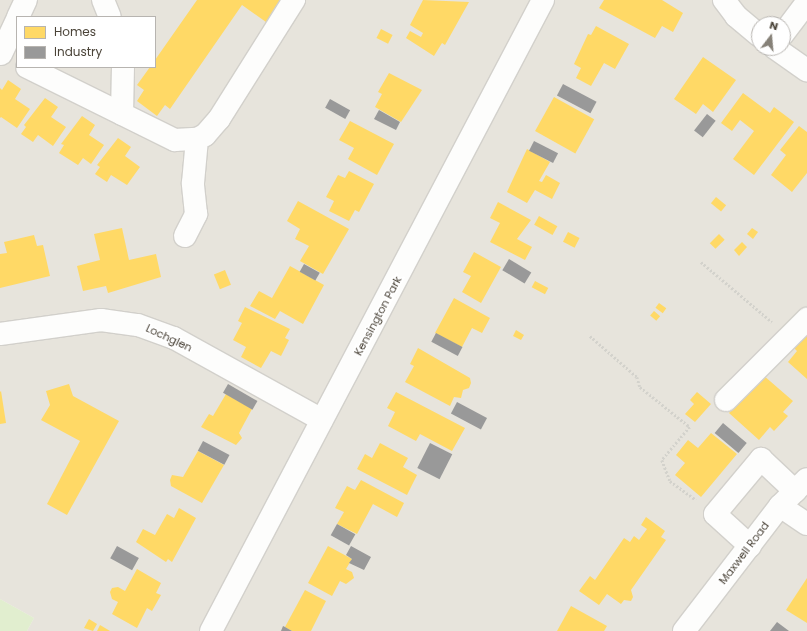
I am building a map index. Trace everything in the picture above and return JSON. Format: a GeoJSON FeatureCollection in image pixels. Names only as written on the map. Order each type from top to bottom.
{"type":"FeatureCollection","features":[{"type":"Feature","properties":{"kind":"street"},"geometry":{"type":"LineString","coordinates":[[19,16],[26,0]]}},
{"type":"Feature","properties":{"kind":"street"},"geometry":{"type":"LineString","coordinates":[[103,0],[110,16]]}},
{"type":"Feature","properties":{"kind":"street"},"geometry":{"type":"LineString","coordinates":[[28,68],[175,140],[197,139],[205,135],[219,119],[294,0]]}},
{"type":"Feature","properties":{"kind":"street","name":"Kensington Park"},"geometry":{"type":"LineString","coordinates":[[211,631],[322,420],[394,288],[543,0]]}},
{"type":"Feature","properties":{"kind":"street"},"geometry":{"type":"LineString","coordinates":[[724,0],[736,16],[751,28]]}},
{"type":"Feature","properties":{"kind":"street"},"geometry":{"type":"LineString","coordinates":[[791,23],[807,2]]}},
{"type":"Feature","properties":{"kind":"street"},"geometry":{"type":"LineString","coordinates":[[6,57],[16,24]]}},
{"type":"Feature","properties":{"kind":"street"},"geometry":{"type":"LineString","coordinates":[[787,56],[807,70]]}},
{"type":"Feature","properties":{"kind":"street"},"geometry":{"type":"LineString","coordinates":[[122,114],[123,68]]}},
{"type":"Feature","properties":{"kind":"street"},"geometry":{"type":"LineString","coordinates":[[185,236],[196,214],[193,183],[197,139]]}},
{"type":"Feature","properties":{"kind":"street"},"geometry":{"type":"LineString","coordinates":[[726,400],[807,319]]}},
{"type":"Feature","properties":{"kind":"street","name":"Lochglen"},"geometry":{"type":"LineString","coordinates":[[0,334],[101,320],[138,325],[174,338],[322,420]]}},
{"type":"Feature","properties":{"kind":"street"},"geometry":{"type":"LineString","coordinates":[[750,546],[715,514],[761,459],[794,492],[807,524]]}},
{"type":"Feature","properties":{"kind":"street","name":"Maxwell Road"},"geometry":{"type":"LineString","coordinates":[[684,631],[794,492]]}},
{"type":"Feature","properties":{"kind":"path"},"geometry":{"type":"LineString","coordinates":[[701,262],[790,337]]}},
{"type":"Feature","properties":{"kind":"path"},"geometry":{"type":"LineString","coordinates":[[590,336],[638,376],[640,387],[690,427],[662,460],[670,481],[715,514]]}},
{"type":"Feature","properties":{"kind":"shaded area"},"geometry":{"type":"Polygon","coordinates":[[[0,0],[807,0],[807,631],[27,631],[34,618],[0,599],[0,0]]]}},
{"type":"Feature","properties":{"kind":"green space"},"geometry":{"type":"Polygon","coordinates":[[[0,599],[34,618],[27,631],[0,631],[0,599]]]}},
{"type":"Feature","properties":{"kind":"building: Homes"},"geometry":{"type":"Polygon","coordinates":[[[197,0],[282,0],[266,22],[242,5],[170,109],[165,105],[157,116],[137,101],[144,90],[137,85],[149,68],[156,68],[156,59],[197,0]]]}},
{"type":"Feature","properties":{"kind":"building: Homes"},"geometry":{"type":"Polygon","coordinates":[[[423,0],[469,2],[445,45],[442,43],[434,56],[406,38],[410,31],[421,37],[423,33],[410,25],[423,0]]]}},
{"type":"Feature","properties":{"kind":"building: Homes"},"geometry":{"type":"Polygon","coordinates":[[[604,0],[662,0],[683,13],[673,32],[662,26],[655,38],[599,8],[604,0]]]}},
{"type":"Feature","properties":{"kind":"building: Homes"},"geometry":{"type":"Polygon","coordinates":[[[596,26],[629,44],[615,69],[604,63],[591,86],[576,78],[581,68],[574,64],[588,34],[591,35],[596,26]]]}},
{"type":"Feature","properties":{"kind":"building: Homes"},"geometry":{"type":"Polygon","coordinates":[[[381,29],[393,35],[388,44],[376,38],[381,29]]]}},
{"type":"Feature","properties":{"kind":"building: Homes"},"geometry":{"type":"Polygon","coordinates":[[[703,57],[736,80],[713,112],[703,104],[696,114],[674,99],[703,57]]]}},
{"type":"Feature","properties":{"kind":"building: Homes"},"geometry":{"type":"Polygon","coordinates":[[[389,73],[422,90],[401,122],[375,107],[382,94],[378,92],[389,73]]]}},
{"type":"Feature","properties":{"kind":"building: Homes"},"geometry":{"type":"Polygon","coordinates":[[[8,80],[21,89],[15,99],[30,109],[17,128],[1,117],[0,118],[0,88],[2,90],[8,80]]]}},
{"type":"Feature","properties":{"kind":"building: Homes"},"geometry":{"type":"Polygon","coordinates":[[[743,93],[770,113],[774,107],[794,122],[754,175],[733,159],[754,131],[740,120],[732,131],[721,123],[743,93]]]}},
{"type":"Feature","properties":{"kind":"building: Homes"},"geometry":{"type":"Polygon","coordinates":[[[554,97],[594,119],[575,153],[535,131],[554,97]]]}},
{"type":"Feature","properties":{"kind":"building: Homes"},"geometry":{"type":"Polygon","coordinates":[[[45,98],[58,107],[51,117],[66,127],[53,146],[38,135],[33,142],[21,134],[26,127],[24,125],[45,98]]]}},
{"type":"Feature","properties":{"kind":"building: Homes"},"geometry":{"type":"Polygon","coordinates":[[[82,116],[95,125],[89,135],[104,145],[91,164],[83,158],[78,165],[59,153],[64,145],[61,144],[82,116]]]}},
{"type":"Feature","properties":{"kind":"building: Homes"},"geometry":{"type":"Polygon","coordinates":[[[350,121],[394,144],[377,175],[348,159],[354,148],[339,140],[350,121]]]}},
{"type":"Feature","properties":{"kind":"building: Homes"},"geometry":{"type":"Polygon","coordinates":[[[799,126],[807,132],[807,173],[792,192],[771,175],[786,155],[780,150],[799,126]]]}},
{"type":"Feature","properties":{"kind":"building: Homes"},"geometry":{"type":"Polygon","coordinates":[[[118,138],[131,147],[125,156],[140,167],[127,185],[111,175],[107,182],[95,174],[100,167],[97,165],[118,138]]]}},
{"type":"Feature","properties":{"kind":"building: Homes"},"geometry":{"type":"Polygon","coordinates":[[[527,149],[550,162],[539,181],[542,182],[546,175],[560,183],[552,199],[535,190],[527,203],[507,192],[527,149]]]}},
{"type":"Feature","properties":{"kind":"building: Homes"},"geometry":{"type":"Polygon","coordinates":[[[349,171],[374,184],[359,212],[355,210],[349,221],[329,211],[334,201],[326,197],[338,175],[345,178],[349,171]]]}},
{"type":"Feature","properties":{"kind":"building: Homes"},"geometry":{"type":"Polygon","coordinates":[[[716,197],[726,205],[721,211],[711,203],[716,197]]]}},
{"type":"Feature","properties":{"kind":"building: Homes"},"geometry":{"type":"Polygon","coordinates":[[[298,201],[349,229],[323,274],[300,261],[309,246],[295,239],[300,229],[287,221],[298,201]]]}},
{"type":"Feature","properties":{"kind":"building: Homes"},"geometry":{"type":"Polygon","coordinates":[[[498,202],[531,220],[517,239],[532,247],[525,260],[490,242],[500,223],[490,218],[498,202]]]}},
{"type":"Feature","properties":{"kind":"building: Homes"},"geometry":{"type":"Polygon","coordinates":[[[539,216],[557,226],[553,235],[534,225],[539,216]]]}},
{"type":"Feature","properties":{"kind":"building: Homes"},"geometry":{"type":"Polygon","coordinates":[[[122,228],[129,260],[156,254],[161,277],[108,293],[106,286],[83,291],[77,266],[100,260],[94,234],[122,228]]]}},
{"type":"Feature","properties":{"kind":"building: Homes"},"geometry":{"type":"Polygon","coordinates":[[[752,228],[758,232],[753,239],[747,234],[752,228]]]}},
{"type":"Feature","properties":{"kind":"building: Homes"},"geometry":{"type":"Polygon","coordinates":[[[568,232],[580,238],[575,248],[563,242],[568,232]]]}},
{"type":"Feature","properties":{"kind":"building: Homes"},"geometry":{"type":"Polygon","coordinates":[[[719,234],[725,240],[715,249],[710,243],[719,234]]]}},
{"type":"Feature","properties":{"kind":"building: Homes"},"geometry":{"type":"Polygon","coordinates":[[[34,235],[37,246],[43,245],[50,276],[0,288],[0,254],[7,253],[4,242],[34,235]]]}},
{"type":"Feature","properties":{"kind":"building: Homes"},"geometry":{"type":"Polygon","coordinates":[[[742,242],[747,247],[739,256],[734,250],[742,242]]]}},
{"type":"Feature","properties":{"kind":"building: Homes"},"geometry":{"type":"Polygon","coordinates":[[[474,252],[501,267],[481,303],[462,292],[471,276],[463,272],[474,252]]]}},
{"type":"Feature","properties":{"kind":"building: Homes"},"geometry":{"type":"Polygon","coordinates":[[[290,266],[324,285],[303,324],[280,311],[275,319],[250,306],[259,291],[272,298],[290,266]]]}},
{"type":"Feature","properties":{"kind":"building: Homes"},"geometry":{"type":"Polygon","coordinates":[[[225,270],[231,285],[220,289],[214,274],[225,270]]]}},
{"type":"Feature","properties":{"kind":"building: Homes"},"geometry":{"type":"Polygon","coordinates":[[[535,281],[548,288],[545,294],[532,287],[535,281]]]}},
{"type":"Feature","properties":{"kind":"building: Homes"},"geometry":{"type":"Polygon","coordinates":[[[454,298],[490,318],[482,333],[472,328],[462,347],[435,333],[454,298]]]}},
{"type":"Feature","properties":{"kind":"building: Homes"},"geometry":{"type":"Polygon","coordinates":[[[659,303],[666,308],[663,313],[655,308],[659,303]]]}},
{"type":"Feature","properties":{"kind":"building: Homes"},"geometry":{"type":"Polygon","coordinates":[[[245,307],[290,329],[285,338],[289,340],[281,356],[271,351],[261,368],[241,357],[246,347],[233,340],[242,323],[238,321],[245,307]]]}},
{"type":"Feature","properties":{"kind":"building: Homes"},"geometry":{"type":"Polygon","coordinates":[[[654,311],[660,316],[656,321],[650,316],[654,311]]]}},
{"type":"Feature","properties":{"kind":"building: Homes"},"geometry":{"type":"Polygon","coordinates":[[[516,330],[524,335],[521,340],[513,336],[516,330]]]}},
{"type":"Feature","properties":{"kind":"building: Homes"},"geometry":{"type":"Polygon","coordinates":[[[807,334],[807,379],[788,362],[797,351],[794,348],[807,334]]]}},
{"type":"Feature","properties":{"kind":"building: Homes"},"geometry":{"type":"Polygon","coordinates":[[[418,348],[470,378],[471,383],[469,388],[463,390],[461,398],[454,397],[450,406],[405,382],[414,366],[410,364],[418,348]]]}},
{"type":"Feature","properties":{"kind":"building: Homes"},"geometry":{"type":"Polygon","coordinates":[[[763,375],[793,401],[783,412],[788,416],[774,431],[770,427],[759,440],[729,413],[763,375]]]}},
{"type":"Feature","properties":{"kind":"building: Homes"},"geometry":{"type":"Polygon","coordinates":[[[69,384],[73,396],[119,421],[67,515],[47,504],[80,441],[41,420],[50,405],[46,391],[69,384]]]}},
{"type":"Feature","properties":{"kind":"building: Homes"},"geometry":{"type":"Polygon","coordinates":[[[1,391],[6,423],[0,424],[0,392],[1,391]]]}},
{"type":"Feature","properties":{"kind":"building: Homes"},"geometry":{"type":"Polygon","coordinates":[[[396,392],[465,428],[452,451],[420,434],[416,441],[388,426],[395,412],[387,408],[396,392]]]}},
{"type":"Feature","properties":{"kind":"building: Homes"},"geometry":{"type":"Polygon","coordinates":[[[697,392],[711,404],[695,422],[685,414],[694,404],[690,400],[697,392]]]}},
{"type":"Feature","properties":{"kind":"building: Homes"},"geometry":{"type":"Polygon","coordinates":[[[226,394],[252,409],[239,433],[242,438],[236,445],[201,427],[209,414],[213,416],[226,394]]]}},
{"type":"Feature","properties":{"kind":"building: Homes"},"geometry":{"type":"Polygon","coordinates":[[[711,433],[737,454],[701,497],[675,475],[685,463],[676,455],[688,440],[698,448],[711,433]]]}},
{"type":"Feature","properties":{"kind":"building: Homes"},"geometry":{"type":"Polygon","coordinates":[[[380,443],[408,458],[403,467],[417,475],[407,495],[357,469],[365,454],[372,458],[380,443]]]}},
{"type":"Feature","properties":{"kind":"building: Homes"},"geometry":{"type":"Polygon","coordinates":[[[198,451],[224,465],[202,503],[171,486],[170,480],[172,475],[183,477],[198,451]]]}},
{"type":"Feature","properties":{"kind":"building: Homes"},"geometry":{"type":"Polygon","coordinates":[[[361,480],[404,503],[397,517],[373,504],[357,534],[337,524],[344,512],[335,508],[347,486],[355,490],[361,480]]]}},
{"type":"Feature","properties":{"kind":"building: Homes"},"geometry":{"type":"Polygon","coordinates":[[[179,508],[196,518],[172,562],[168,559],[166,562],[136,542],[143,529],[155,535],[167,514],[174,518],[179,508]]]}},
{"type":"Feature","properties":{"kind":"building: Homes"},"geometry":{"type":"Polygon","coordinates":[[[646,517],[665,531],[661,537],[666,540],[631,590],[633,597],[631,601],[624,600],[621,604],[607,594],[599,605],[579,591],[590,576],[595,580],[624,538],[630,542],[634,536],[639,540],[647,529],[641,525],[646,517]]]}},
{"type":"Feature","properties":{"kind":"building: Homes"},"geometry":{"type":"Polygon","coordinates":[[[328,546],[352,559],[346,569],[352,572],[354,578],[346,584],[340,581],[332,596],[308,583],[328,546]]]}},
{"type":"Feature","properties":{"kind":"building: Homes"},"geometry":{"type":"Polygon","coordinates":[[[137,569],[161,583],[156,593],[161,595],[152,611],[147,608],[137,628],[112,614],[118,602],[112,599],[110,592],[112,588],[118,587],[125,591],[137,569]]]}},
{"type":"Feature","properties":{"kind":"building: Homes"},"geometry":{"type":"Polygon","coordinates":[[[807,578],[807,623],[786,610],[807,578]]]}},
{"type":"Feature","properties":{"kind":"building: Homes"},"geometry":{"type":"Polygon","coordinates":[[[305,590],[326,601],[311,631],[292,631],[285,627],[305,590]]]}},
{"type":"Feature","properties":{"kind":"building: Homes"},"geometry":{"type":"Polygon","coordinates":[[[571,606],[607,626],[604,631],[557,631],[571,606]]]}},
{"type":"Feature","properties":{"kind":"building: Homes"},"geometry":{"type":"Polygon","coordinates":[[[89,619],[97,624],[93,631],[84,628],[89,619]]]}},
{"type":"Feature","properties":{"kind":"building: Homes"},"geometry":{"type":"Polygon","coordinates":[[[100,625],[110,631],[97,631],[100,625]]]}},
{"type":"Feature","properties":{"kind":"building: Industry"},"geometry":{"type":"Polygon","coordinates":[[[563,84],[597,102],[590,113],[557,95],[563,84]]]}},
{"type":"Feature","properties":{"kind":"building: Industry"},"geometry":{"type":"Polygon","coordinates":[[[330,99],[350,110],[345,119],[325,108],[330,99]]]}},
{"type":"Feature","properties":{"kind":"building: Industry"},"geometry":{"type":"Polygon","coordinates":[[[379,110],[400,122],[396,130],[374,119],[379,110]]]}},
{"type":"Feature","properties":{"kind":"building: Industry"},"geometry":{"type":"Polygon","coordinates":[[[707,114],[716,121],[703,137],[694,131],[707,114]]]}},
{"type":"Feature","properties":{"kind":"building: Industry"},"geometry":{"type":"Polygon","coordinates":[[[534,141],[558,153],[553,163],[529,151],[534,141]]]}},
{"type":"Feature","properties":{"kind":"building: Industry"},"geometry":{"type":"Polygon","coordinates":[[[509,259],[531,272],[525,284],[502,270],[509,259]]]}},
{"type":"Feature","properties":{"kind":"building: Industry"},"geometry":{"type":"Polygon","coordinates":[[[304,264],[320,273],[315,281],[300,272],[304,264]]]}},
{"type":"Feature","properties":{"kind":"building: Industry"},"geometry":{"type":"Polygon","coordinates":[[[436,333],[462,347],[458,356],[431,342],[436,333]]]}},
{"type":"Feature","properties":{"kind":"building: Industry"},"geometry":{"type":"Polygon","coordinates":[[[228,384],[257,401],[252,410],[223,393],[228,384]]]}},
{"type":"Feature","properties":{"kind":"building: Industry"},"geometry":{"type":"Polygon","coordinates":[[[457,402],[487,418],[481,429],[451,413],[457,402]]]}},
{"type":"Feature","properties":{"kind":"building: Industry"},"geometry":{"type":"Polygon","coordinates":[[[723,423],[747,443],[738,453],[715,433],[723,423]]]}},
{"type":"Feature","properties":{"kind":"building: Industry"},"geometry":{"type":"Polygon","coordinates":[[[203,441],[229,455],[224,465],[198,451],[203,441]]]}},
{"type":"Feature","properties":{"kind":"building: Industry"},"geometry":{"type":"Polygon","coordinates":[[[430,443],[452,454],[440,479],[417,468],[430,443]]]}},
{"type":"Feature","properties":{"kind":"building: Industry"},"geometry":{"type":"Polygon","coordinates":[[[337,524],[355,534],[349,546],[331,535],[337,524]]]}},
{"type":"Feature","properties":{"kind":"building: Industry"},"geometry":{"type":"Polygon","coordinates":[[[117,546],[139,558],[132,570],[110,558],[117,546]]]}},
{"type":"Feature","properties":{"kind":"building: Industry"},"geometry":{"type":"Polygon","coordinates":[[[351,546],[371,557],[364,570],[349,563],[352,559],[346,555],[351,546]]]}},
{"type":"Feature","properties":{"kind":"building: Industry"},"geometry":{"type":"Polygon","coordinates":[[[777,622],[789,631],[770,631],[777,622]]]}},
{"type":"Feature","properties":{"kind":"building: Industry"},"geometry":{"type":"Polygon","coordinates":[[[283,626],[285,627],[292,631],[281,631],[283,626]]]}}]}
